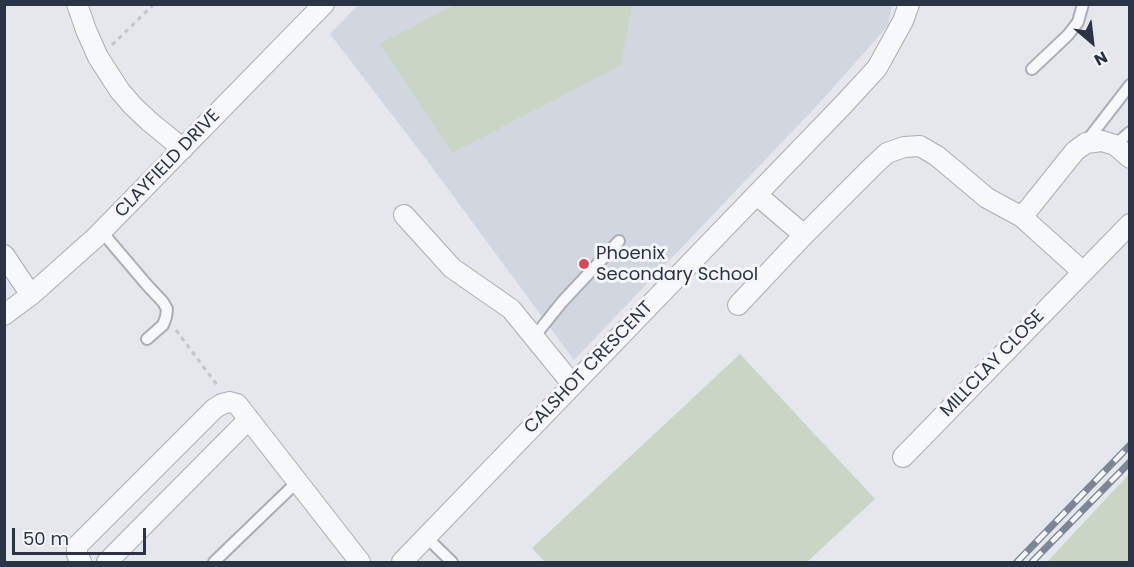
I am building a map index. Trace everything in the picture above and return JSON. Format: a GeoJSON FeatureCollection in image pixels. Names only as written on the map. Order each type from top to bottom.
{"type":"FeatureCollection","features":[{"type":"Feature","properties":{"kind":"street","name":"CLAYFIELD DRIVE"},"geometry":{"type":"LineString","coordinates":[[4,315],[31,295],[102,232],[324,4]]}},
{"type":"Feature","properties":{"kind":"street","name":"CALSHOT CRESCENT"},"geometry":{"type":"LineString","coordinates":[[402,562],[877,68],[903,21],[909,4]]}},
{"type":"Feature","properties":{"kind":"street"},"geometry":{"type":"LineString","coordinates":[[77,5],[98,57],[120,91],[133,106],[183,149]]}},
{"type":"Feature","properties":{"kind":"street"},"geometry":{"type":"LineString","coordinates":[[1022,217],[1075,151],[1086,142],[1102,141],[1125,145]]}},
{"type":"Feature","properties":{"kind":"street"},"geometry":{"type":"LineString","coordinates":[[738,305],[804,235],[887,153],[904,147],[920,146],[937,156],[987,198],[1022,217],[1083,272]]}},
{"type":"Feature","properties":{"kind":"street"},"geometry":{"type":"LineString","coordinates":[[757,195],[804,235]]}},
{"type":"Feature","properties":{"kind":"street"},"geometry":{"type":"LineString","coordinates":[[404,215],[452,268],[511,309],[573,384]]}},
{"type":"Feature","properties":{"kind":"street","name":"MILLCLAY CLOSE"},"geometry":{"type":"LineString","coordinates":[[903,457],[1130,224]]}},
{"type":"Feature","properties":{"kind":"street"},"geometry":{"type":"LineString","coordinates":[[4,255],[31,295]]}},
{"type":"Feature","properties":{"kind":"street"},"geometry":{"type":"LineString","coordinates":[[81,562],[77,554],[77,546],[214,409],[230,402],[237,404],[360,562]]}},
{"type":"Feature","properties":{"kind":"street"},"geometry":{"type":"LineString","coordinates":[[107,562],[249,419]]}},
{"type":"Feature","properties":{"kind":"lane"},"geometry":{"type":"LineString","coordinates":[[1032,69],[1068,35],[1078,21],[1083,4]]}},
{"type":"Feature","properties":{"kind":"lane"},"geometry":{"type":"LineString","coordinates":[[1086,142],[1130,85]]}},
{"type":"Feature","properties":{"kind":"lane"},"geometry":{"type":"LineString","coordinates":[[102,232],[167,309],[163,325],[147,339]]}},
{"type":"Feature","properties":{"kind":"lane"},"geometry":{"type":"LineString","coordinates":[[534,336],[562,302],[619,241]]}},
{"type":"Feature","properties":{"kind":"lane"},"geometry":{"type":"LineString","coordinates":[[214,562],[297,482]]}},
{"type":"Feature","properties":{"kind":"lane"},"geometry":{"type":"LineString","coordinates":[[426,537],[452,562]]}},
{"type":"Feature","properties":{"kind":"path"},"geometry":{"type":"LineString","coordinates":[[98,57],[154,4]]}},
{"type":"Feature","properties":{"kind":"path"},"geometry":{"type":"LineString","coordinates":[[166,317],[230,402]]}},
{"type":"Feature","properties":{"kind":"shaded area","name":"Phoenix Secondary School"},"geometry":{"type":"Polygon","coordinates":[[[358,5],[892,5],[888,26],[813,110],[574,360],[426,159],[330,34],[358,5]]]}},
{"type":"Feature","properties":{"kind":"green space"},"geometry":{"type":"Polygon","coordinates":[[[454,5],[632,5],[621,65],[452,153],[380,44],[454,5]]]}},
{"type":"Feature","properties":{"kind":"green space"},"geometry":{"type":"Polygon","coordinates":[[[740,354],[875,499],[807,562],[545,562],[532,548],[740,354]]]}},
{"type":"Feature","properties":{"kind":"green space"},"geometry":{"type":"Polygon","coordinates":[[[1129,474],[1129,562],[1047,562],[1129,474]]]}},
{"type":"Feature","properties":{"kind":"railway"},"geometry":{"type":"LineString","coordinates":[[1017,562],[1130,445]]}},
{"type":"Feature","properties":{"kind":"railway"},"geometry":{"type":"LineString","coordinates":[[1032,562],[1130,462]]}},
{"type":"Feature","properties":{"kind":"place","name":"Phoenix Secondary School"},"geometry":{"type":"Point","coordinates":[584,264]}}]}
